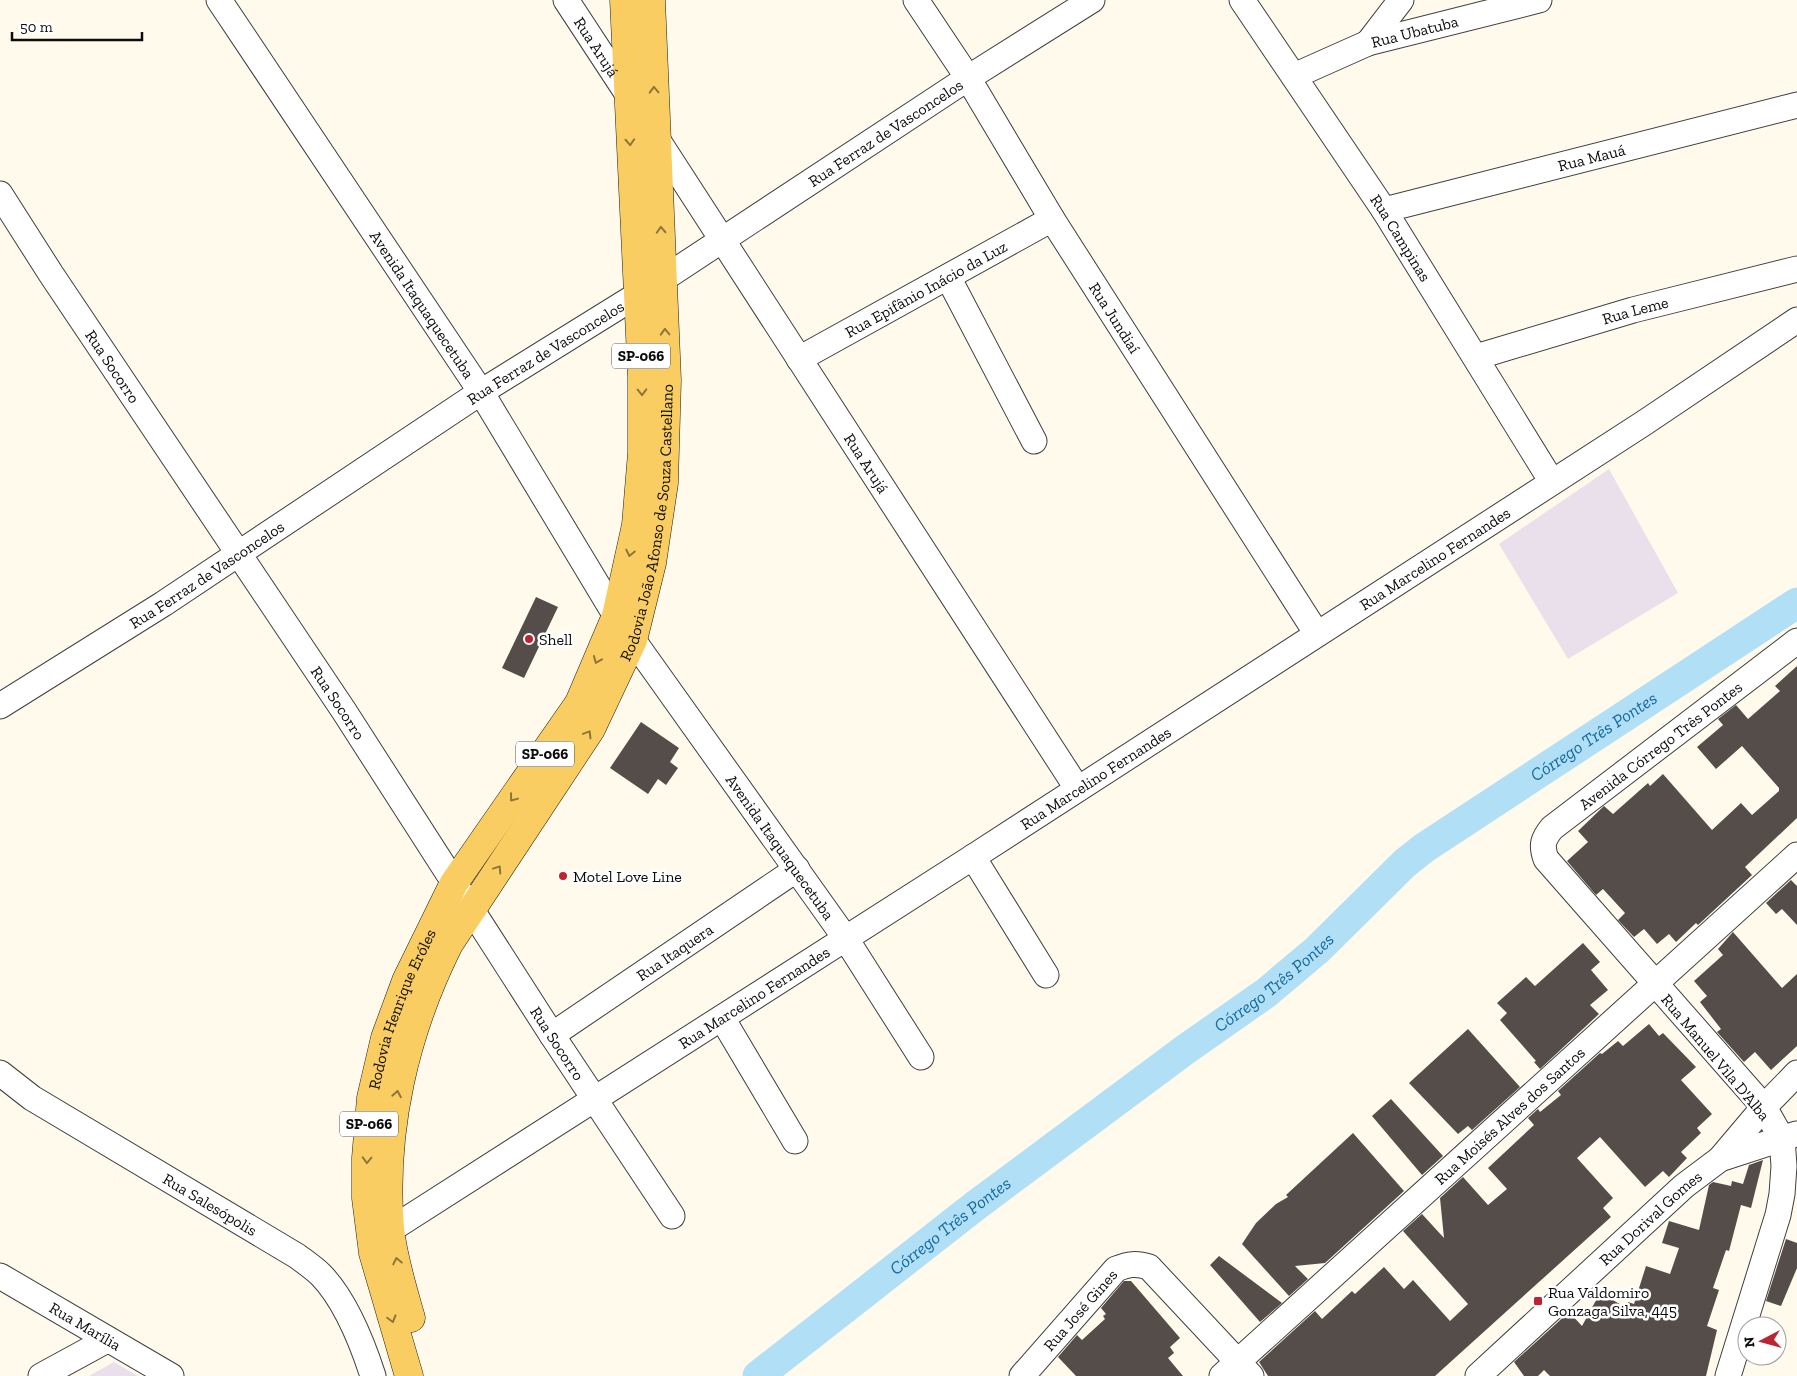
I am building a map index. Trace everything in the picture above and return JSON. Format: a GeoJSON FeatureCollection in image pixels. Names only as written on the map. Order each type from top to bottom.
{"type":"FeatureCollection","features":[{"type":"Feature","properties":{"kind":"main road","name":"Rodovia João Afonso de Souza Castellano"},"geometry":{"type":"LineString","coordinates":[[454,882],[579,703],[616,616],[636,525],[642,453],[639,294],[627,94],[624,0]]}},
{"type":"Feature","properties":{"kind":"main road","name":"Rodovia João Afonso de Souza Castellano"},"geometry":{"type":"LineString","coordinates":[[471,910],[591,729],[633,640],[652,563],[664,484],[666,380],[651,0]]}},
{"type":"Feature","properties":{"kind":"main road","name":"Rodovia Henrique Eróles"},"geometry":{"type":"LineString","coordinates":[[409,1376],[373,1252],[366,1198],[366,1158],[371,1098],[385,1038],[406,981],[454,882]]}},
{"type":"Feature","properties":{"kind":"main road","name":"Rodovia Henrique Eróles"},"geometry":{"type":"LineString","coordinates":[[428,1376],[404,1294],[390,1230],[390,1138],[397,1091],[410,1040],[431,980],[448,944],[471,910]]}},
{"type":"Feature","properties":{"kind":"street","name":"Avenida Itaquaquecetuba"},"geometry":{"type":"LineString","coordinates":[[218,0],[481,392],[616,616]]}},
{"type":"Feature","properties":{"kind":"street","name":"Rua Arujá"},"geometry":{"type":"LineString","coordinates":[[566,0],[627,94]]}},
{"type":"Feature","properties":{"kind":"street","name":"Rua Jundiaí"},"geometry":{"type":"LineString","coordinates":[[916,0],[968,78],[1052,219],[1317,634]]}},
{"type":"Feature","properties":{"kind":"street","name":"Rua Ferraz de Vasconcelos"},"geometry":{"type":"LineString","coordinates":[[0,706],[238,555],[481,392],[663,279],[968,78],[1092,0]]}},
{"type":"Feature","properties":{"kind":"street","name":"Rua Campinas"},"geometry":{"type":"LineString","coordinates":[[1242,0],[1384,210],[1552,482]]}},
{"type":"Feature","properties":{"kind":"street"},"geometry":{"type":"LineString","coordinates":[[1368,43],[1401,0]]}},
{"type":"Feature","properties":{"kind":"street","name":"Rua Ubatuba"},"geometry":{"type":"LineString","coordinates":[[1294,76],[1368,43],[1539,0]]}},
{"type":"Feature","properties":{"kind":"street","name":"Rua Mauá"},"geometry":{"type":"LineString","coordinates":[[1384,210],[1797,105]]}},
{"type":"Feature","properties":{"kind":"street","name":"Rua Arujá"},"geometry":{"type":"LineString","coordinates":[[656,139],[1077,788]]}},
{"type":"Feature","properties":{"kind":"street","name":"Rua Socorro"},"geometry":{"type":"LineString","coordinates":[[0,194],[238,555],[344,711],[552,1035],[672,1216]]}},
{"type":"Feature","properties":{"kind":"street","name":"Rua Epifânio Inácio da Luz"},"geometry":{"type":"LineString","coordinates":[[799,359],[1052,219]]}},
{"type":"Feature","properties":{"kind":"street","name":"Rua Leme"},"geometry":{"type":"LineString","coordinates":[[1476,357],[1633,310],[1797,269]]}},
{"type":"Feature","properties":{"kind":"street"},"geometry":{"type":"LineString","coordinates":[[948,276],[1034,441]]}},
{"type":"Feature","properties":{"kind":"street","name":"Rua Marcelino Fernandes"},"geometry":{"type":"LineString","coordinates":[[390,1230],[596,1100],[973,857],[1552,482],[1797,320]]}},
{"type":"Feature","properties":{"kind":"street","name":"Avenida Itaquaquecetuba"},"geometry":{"type":"LineString","coordinates":[[633,640],[846,939],[921,1057]]}},
{"type":"Feature","properties":{"kind":"street","name":"Avenida Córrego Três Pontes"},"geometry":{"type":"LineString","coordinates":[[1546,859],[1542,848],[1544,838],[1552,828],[1797,641]]}},
{"type":"Feature","properties":{"kind":"street","name":"Rua Moisés Alves dos Santos"},"geometry":{"type":"LineString","coordinates":[[1237,1371],[1797,855]]}},
{"type":"Feature","properties":{"kind":"street"},"geometry":{"type":"LineString","coordinates":[[973,857],[1046,975]]}},
{"type":"Feature","properties":{"kind":"street","name":"Rua Manuel Vila D'Alba"},"geometry":{"type":"LineString","coordinates":[[1546,859],[1790,1136],[1778,1215],[1728,1376]]}},
{"type":"Feature","properties":{"kind":"street","name":"Rua Itaquera"},"geometry":{"type":"LineString","coordinates":[[552,1035],[797,869]]}},
{"type":"Feature","properties":{"kind":"street"},"geometry":{"type":"LineString","coordinates":[[722,1018],[795,1141]]}},
{"type":"Feature","properties":{"kind":"street","name":"Rua Salesópolis"},"geometry":{"type":"LineString","coordinates":[[0,1073],[32,1098],[288,1251],[321,1275],[337,1297],[355,1330],[374,1376]]}},
{"type":"Feature","properties":{"kind":"street"},"geometry":{"type":"LineString","coordinates":[[1720,1159],[1764,1107],[1797,1073]]}},
{"type":"Feature","properties":{"kind":"street","name":"Rua Dorival Gomes"},"geometry":{"type":"LineString","coordinates":[[1478,1376],[1684,1186],[1720,1159],[1790,1136]]}},
{"type":"Feature","properties":{"kind":"street","name":"Rua José Gines"},"geometry":{"type":"LineString","coordinates":[[1022,1376],[1116,1269],[1128,1264],[1138,1263],[1149,1267],[1237,1371]]}},
{"type":"Feature","properties":{"kind":"street","name":"Rua Marília"},"geometry":{"type":"LineString","coordinates":[[0,1276],[171,1376]]}},
{"type":"Feature","properties":{"kind":"street"},"geometry":{"type":"LineString","coordinates":[[41,1376],[107,1340]]}},
{"type":"Feature","properties":{"kind":"shaded area"},"geometry":{"type":"Polygon","coordinates":[[[1609,469],[1678,593],[1568,659],[1499,544],[1609,469]]]}},
{"type":"Feature","properties":{"kind":"shaded area"},"geometry":{"type":"Polygon","coordinates":[[[114,1362],[138,1376],[89,1376],[114,1362]]]}},
{"type":"Feature","properties":{"kind":"building","name":"Shell"},"geometry":{"type":"Polygon","coordinates":[[[536,597],[558,607],[524,678],[502,668],[536,597]]]}},
{"type":"Feature","properties":{"kind":"building"},"geometry":{"type":"Polygon","coordinates":[[[1797,666],[1797,818],[1745,867],[1752,875],[1698,925],[1696,923],[1676,942],[1669,934],[1657,944],[1644,929],[1634,937],[1618,920],[1625,913],[1603,889],[1596,895],[1567,861],[1588,842],[1578,831],[1604,806],[1613,814],[1648,783],[1650,786],[1663,774],[1712,830],[1741,803],[1752,815],[1779,791],[1779,788],[1742,746],[1716,769],[1697,747],[1723,725],[1718,719],[1736,705],[1748,719],[1780,691],[1775,686],[1797,666]]]}},
{"type":"Feature","properties":{"kind":"building"},"geometry":{"type":"Polygon","coordinates":[[[641,722],[679,748],[670,762],[678,768],[666,785],[658,779],[648,794],[610,768],[641,722]]]}},
{"type":"Feature","properties":{"kind":"building"},"geometry":{"type":"Polygon","coordinates":[[[1791,880],[1797,886],[1797,925],[1782,909],[1776,914],[1766,903],[1791,880]]]}},
{"type":"Feature","properties":{"kind":"building"},"geometry":{"type":"Polygon","coordinates":[[[1733,932],[1782,988],[1797,974],[1797,1046],[1771,1070],[1755,1052],[1744,1062],[1717,1032],[1721,1029],[1700,1002],[1707,996],[1694,981],[1723,955],[1718,949],[1733,932]]]}},
{"type":"Feature","properties":{"kind":"building"},"geometry":{"type":"Polygon","coordinates":[[[1583,943],[1600,962],[1591,970],[1608,990],[1590,1005],[1599,1014],[1540,1069],[1534,1062],[1536,1061],[1500,1020],[1507,1013],[1497,1003],[1526,977],[1535,986],[1583,943]]]}},
{"type":"Feature","properties":{"kind":"building"},"geometry":{"type":"Polygon","coordinates":[[[1649,1024],[1659,1036],[1663,1033],[1696,1067],[1681,1080],[1712,1114],[1697,1128],[1701,1133],[1681,1152],[1687,1158],[1669,1177],[1663,1171],[1645,1187],[1600,1137],[1577,1158],[1613,1198],[1603,1208],[1611,1217],[1435,1376],[1268,1376],[1259,1362],[1315,1311],[1322,1319],[1352,1291],[1355,1294],[1384,1267],[1404,1289],[1413,1280],[1450,1321],[1468,1304],[1403,1231],[1422,1214],[1444,1238],[1440,1198],[1463,1177],[1488,1205],[1507,1189],[1488,1168],[1534,1125],[1528,1118],[1538,1109],[1540,1112],[1561,1095],[1558,1091],[1600,1053],[1602,1054],[1618,1041],[1623,1046],[1649,1024]]]}},
{"type":"Feature","properties":{"kind":"building"},"geometry":{"type":"Polygon","coordinates":[[[1468,1029],[1520,1087],[1472,1130],[1468,1126],[1458,1134],[1409,1083],[1468,1029]]]}},
{"type":"Feature","properties":{"kind":"building"},"geometry":{"type":"Polygon","coordinates":[[[1391,1099],[1443,1156],[1422,1175],[1372,1116],[1391,1099]]]}},
{"type":"Feature","properties":{"kind":"building"},"geometry":{"type":"Polygon","coordinates":[[[1353,1133],[1404,1191],[1325,1263],[1295,1266],[1308,1279],[1289,1296],[1242,1244],[1256,1223],[1276,1204],[1288,1197],[1286,1195],[1353,1133]]]}},
{"type":"Feature","properties":{"kind":"building"},"geometry":{"type":"Polygon","coordinates":[[[1763,1160],[1751,1208],[1741,1205],[1729,1251],[1726,1250],[1713,1288],[1719,1290],[1707,1326],[1717,1330],[1706,1376],[1550,1376],[1544,1370],[1538,1376],[1524,1376],[1514,1362],[1569,1312],[1582,1326],[1600,1293],[1627,1308],[1628,1302],[1634,1304],[1646,1266],[1670,1274],[1679,1248],[1662,1243],[1669,1221],[1699,1230],[1709,1185],[1713,1182],[1731,1186],[1732,1181],[1743,1184],[1749,1165],[1763,1160]]]}},
{"type":"Feature","properties":{"kind":"building"},"geometry":{"type":"Polygon","coordinates":[[[1786,1239],[1797,1243],[1797,1268],[1781,1306],[1766,1301],[1786,1239]]]}},
{"type":"Feature","properties":{"kind":"building"},"geometry":{"type":"Polygon","coordinates":[[[1219,1256],[1282,1303],[1260,1322],[1210,1265],[1219,1256]]]}},
{"type":"Feature","properties":{"kind":"building"},"geometry":{"type":"Polygon","coordinates":[[[1124,1281],[1131,1281],[1180,1338],[1170,1347],[1174,1353],[1168,1358],[1183,1376],[1076,1376],[1058,1357],[1077,1335],[1082,1340],[1105,1319],[1103,1316],[1106,1314],[1101,1308],[1124,1281]]]}},
{"type":"Feature","properties":{"kind":"waterway","name":"Córrego Três Pontes"},"geometry":{"type":"LineString","coordinates":[[758,1376],[975,1206],[1186,1049],[1266,993],[1317,950],[1405,863],[1424,848],[1797,603]]}},
{"type":"Feature","properties":{"kind":"place","name":"Shell"},"geometry":{"type":"Point","coordinates":[529,639]}},
{"type":"Feature","properties":{"kind":"place","name":"Motel Love Line"},"geometry":{"type":"Point","coordinates":[563,876]}},
{"type":"Feature","properties":{"kind":"place","name":"Rua Valdomiro Gonzaga Silva, 445"},"geometry":{"type":"Point","coordinates":[1538,1301]}}]}
